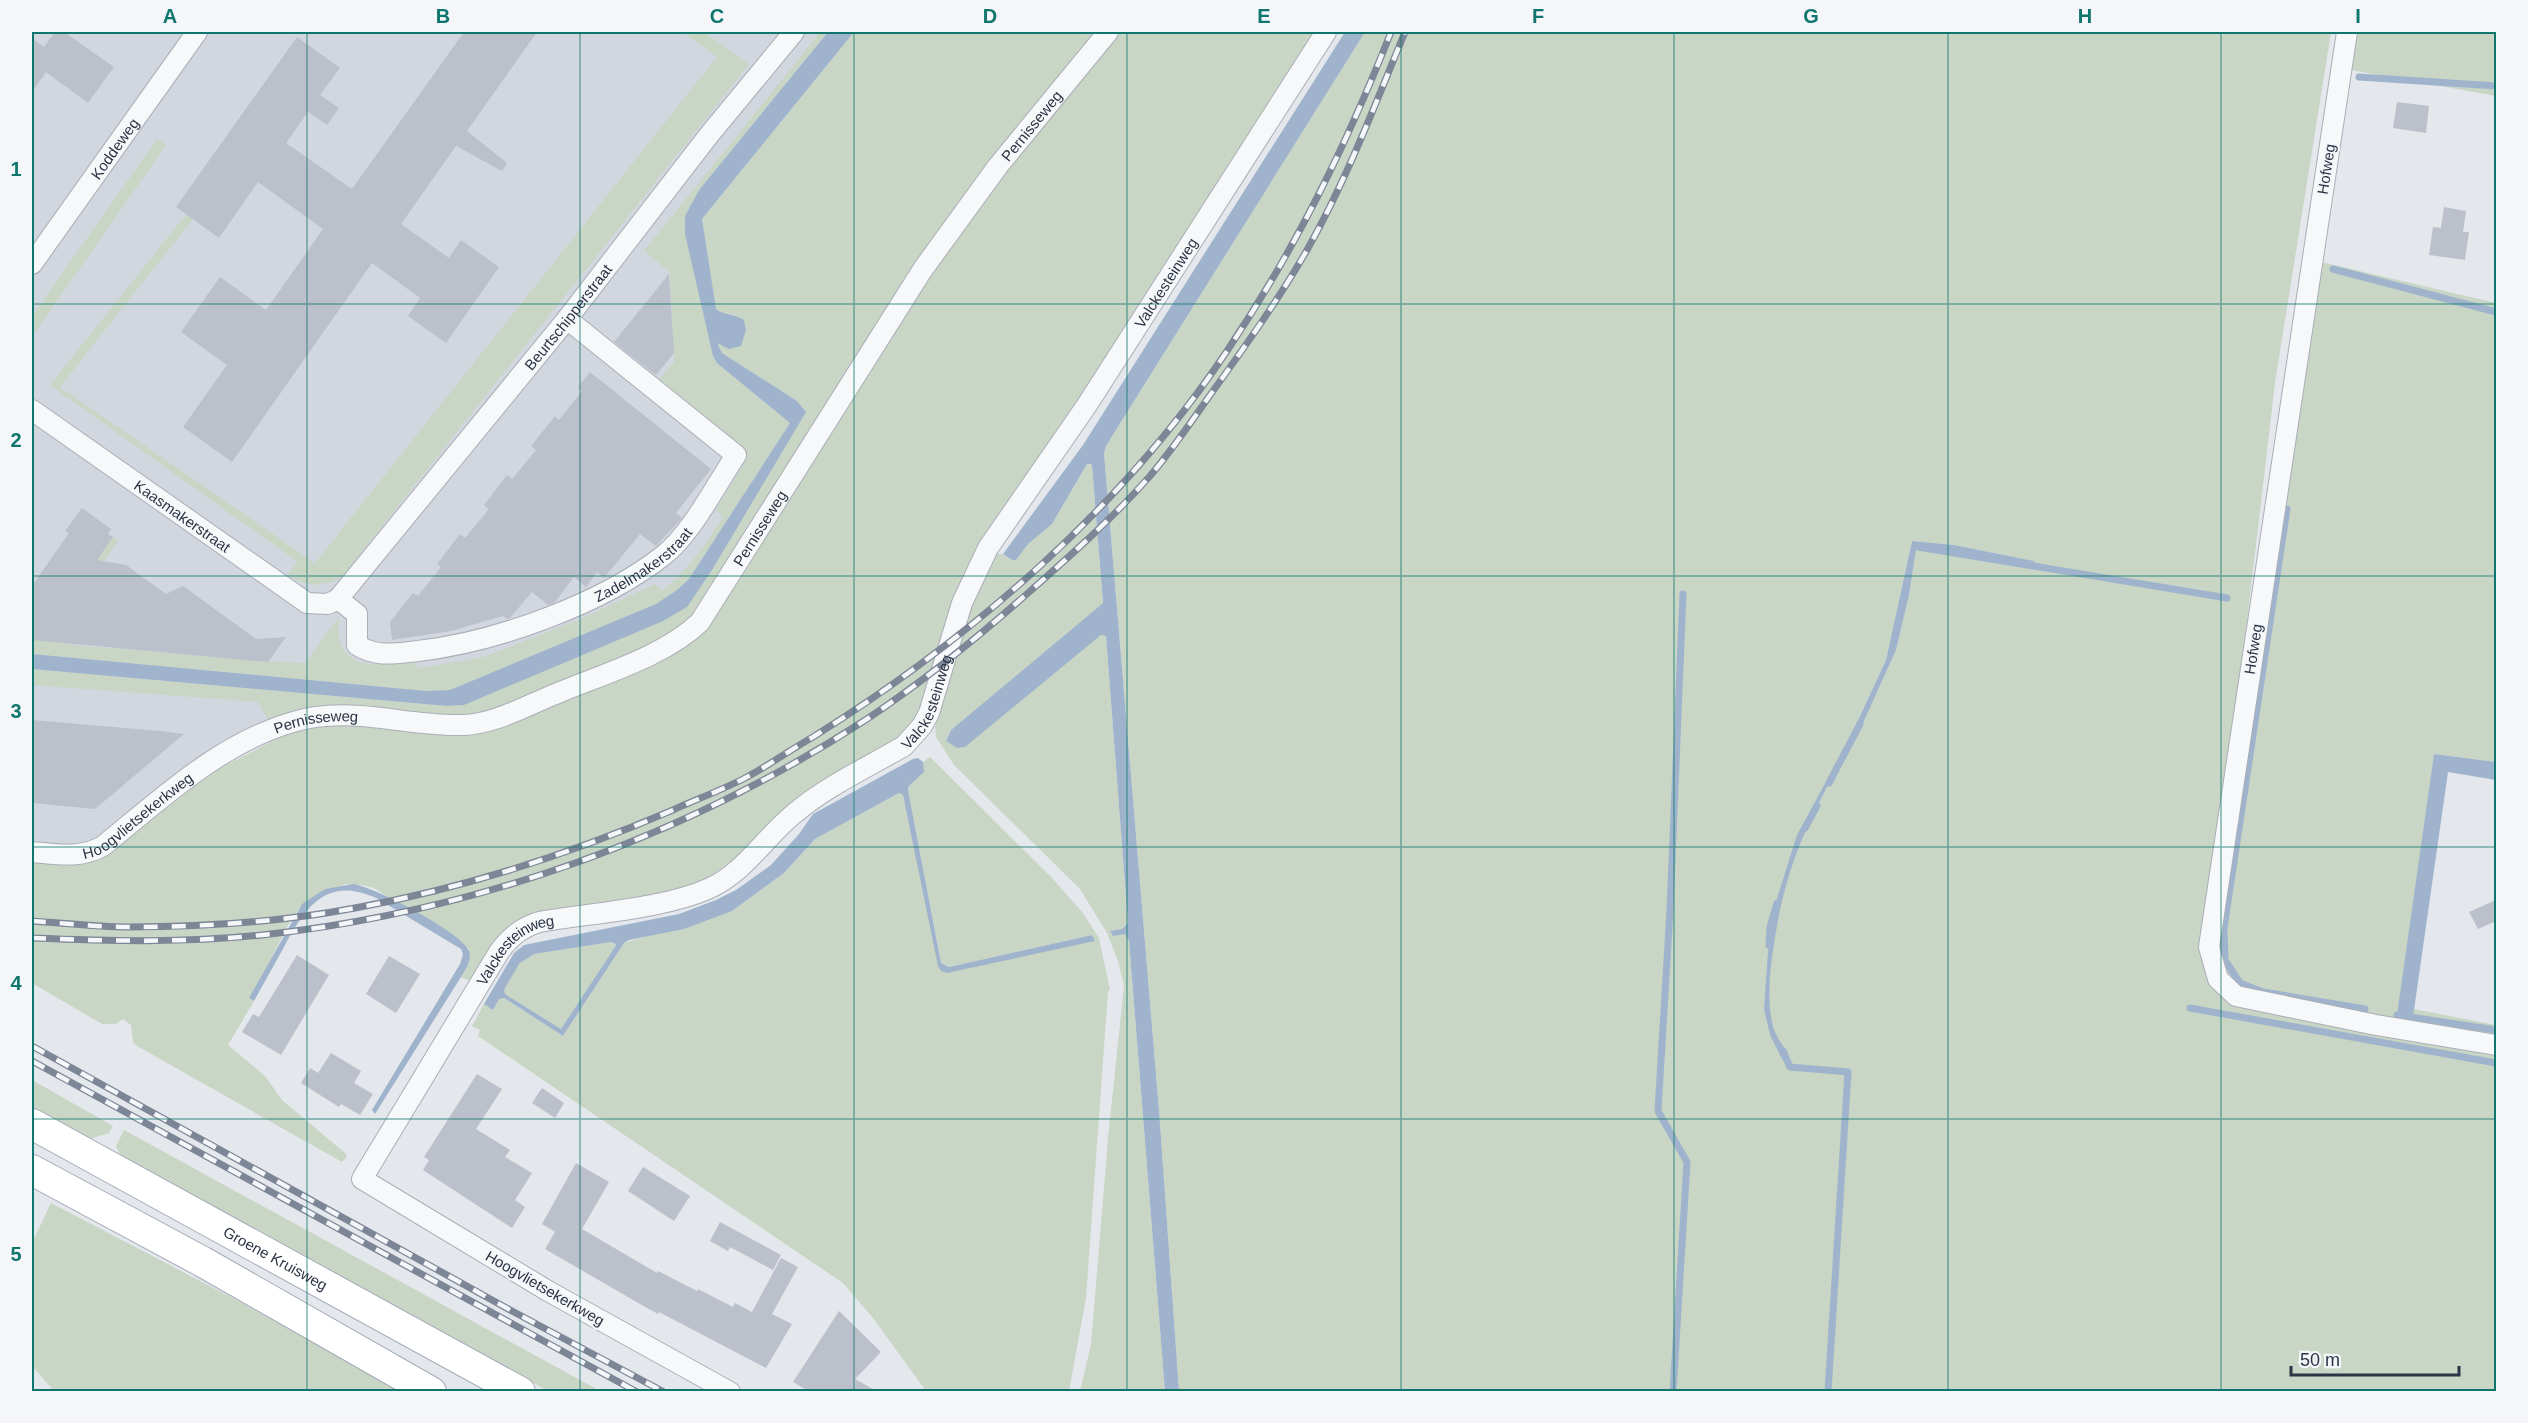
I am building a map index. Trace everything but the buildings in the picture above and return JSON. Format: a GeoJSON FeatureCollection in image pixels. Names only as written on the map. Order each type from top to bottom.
{"type":"FeatureCollection","features":[{"type":"Feature","properties":{"kind":"main road","name":"Groene Kruisweg"},"geometry":{"type":"LineString","coordinates":[[32,1124],[520,1392]]}},
{"type":"Feature","properties":{"kind":"main road"},"geometry":{"type":"LineString","coordinates":[[32,1170],[203,1262],[431,1392]]}},
{"type":"Feature","properties":{"kind":"street","name":"Koddeweg"},"geometry":{"type":"LineString","coordinates":[[32,264],[197,32]]}},
{"type":"Feature","properties":{"kind":"street","name":"Beurtschipperstraat"},"geometry":{"type":"LineString","coordinates":[[338,599],[567,319],[709,135],[794,32]]}},
{"type":"Feature","properties":{"kind":"street","name":"Pernisseweg"},"geometry":{"type":"LineString","coordinates":[[237,747],[291,722],[323,714],[353,714],[445,725],[489,721],[625,665],[688,634],[700,622],[923,269],[998,166],[1108,32]]}},
{"type":"Feature","properties":{"kind":"street","name":"Valckesteinweg"},"geometry":{"type":"LineString","coordinates":[[362,1179],[499,952],[512,936],[521,929],[539,922],[674,900],[711,888],[739,870],[786,820],[803,806],[904,746],[914,737],[929,713],[962,603],[987,548],[1087,405],[1326,32]]}},
{"type":"Feature","properties":{"kind":"street","name":"Hofweg"},"geometry":{"type":"LineString","coordinates":[[2347,32],[2209,946],[2218,979],[2236,996],[2376,1025],[2496,1045]]}},
{"type":"Feature","properties":{"kind":"street","name":"Zadelmakerstraat"},"geometry":{"type":"LineString","coordinates":[[338,599],[357,614],[357,645],[366,651],[380,655],[447,648],[492,637],[560,612],[606,591],[644,569],[678,541],[736,455],[567,319]]}},
{"type":"Feature","properties":{"kind":"street","name":"Kaasmakerstraat"},"geometry":{"type":"LineString","coordinates":[[32,410],[307,603],[328,604],[338,599]]}},
{"type":"Feature","properties":{"kind":"street","name":"Hoogvlietsekerkweg"},"geometry":{"type":"LineString","coordinates":[[32,852],[76,855],[91,853],[103,846],[194,773],[237,747]]}},
{"type":"Feature","properties":{"kind":"street","name":"Hoogvlietsekerkweg"},"geometry":{"type":"LineString","coordinates":[[362,1179],[548,1291],[730,1392]]}},
{"type":"Feature","properties":{"kind":"shaded area"},"geometry":{"type":"Polygon","coordinates":[[[32,32],[828,32],[699,190],[806,436],[691,620],[473,717],[314,706],[273,718],[204,756],[99,839],[79,846],[32,842],[32,32]]]}},
{"type":"Feature","properties":{"kind":"green space"},"geometry":{"type":"Polygon","coordinates":[[[683,32],[704,32],[749,64],[341,578],[313,585],[295,579],[288,574],[298,562],[50,385],[186,214],[193,219],[60,387],[315,563],[717,57],[683,32]]]}},
{"type":"Feature","properties":{"kind":"green space"},"geometry":{"type":"Polygon","coordinates":[[[820,32],[828,32],[699,190],[685,216],[713,356],[717,363],[790,423],[689,579],[677,590],[656,604],[450,690],[426,691],[32,654],[32,638],[39,641],[113,537],[118,541],[49,639],[91,647],[305,663],[339,617],[341,645],[355,660],[373,664],[414,661],[419,668],[484,657],[583,618],[655,584],[662,591],[688,566],[723,517],[716,510],[748,457],[654,385],[674,362],[670,272],[644,251],[820,32]]]}},
{"type":"Feature","properties":{"kind":"green space"},"geometry":{"type":"Polygon","coordinates":[[[854,32],[1099,32],[994,164],[690,623],[653,645],[522,703],[455,719],[354,707],[314,706],[268,720],[258,702],[32,685],[32,669],[447,706],[464,705],[686,607],[712,570],[805,412],[797,401],[722,353],[717,342],[735,314],[721,313],[716,309],[702,219],[854,32]]]}},
{"type":"Feature","properties":{"kind":"green space"},"geometry":{"type":"Polygon","coordinates":[[[1115,32],[1317,32],[1012,502],[925,705],[901,736],[704,881],[667,894],[552,912],[472,982],[461,977],[469,962],[469,949],[374,888],[345,884],[302,904],[289,923],[251,999],[254,1001],[228,1045],[265,1076],[282,1100],[345,1153],[347,1157],[342,1162],[137,1046],[133,1042],[131,1025],[123,1019],[116,1024],[102,1024],[32,983],[32,860],[76,864],[100,858],[201,778],[282,736],[323,722],[452,734],[686,642],[961,227],[1115,32]]]}},
{"type":"Feature","properties":{"kind":"green space"},"geometry":{"type":"Polygon","coordinates":[[[1365,32],[2331,32],[2275,383],[2247,621],[2202,956],[2212,988],[2234,1004],[2496,1052],[2496,1391],[1179,1391],[1159,1110],[1104,453],[1106,446],[1365,32]],[[1912,541],[1886,660],[1854,729],[1859,731],[1896,650],[1909,595],[1915,549],[2034,561],[1954,545],[1912,541]]]}},
{"type":"Feature","properties":{"kind":"green space"},"geometry":{"type":"Polygon","coordinates":[[[2357,32],[2496,32],[2496,96],[2351,70],[2357,32]]]}},
{"type":"Feature","properties":{"kind":"green space"},"geometry":{"type":"Polygon","coordinates":[[[157,139],[166,145],[32,337],[32,316],[157,139]]]}},
{"type":"Feature","properties":{"kind":"green space"},"geometry":{"type":"Polygon","coordinates":[[[2317,261],[2496,303],[2496,762],[2434,754],[2413,1017],[2414,1009],[2496,1025],[2496,1040],[2252,998],[2227,976],[2218,955],[2216,945],[2317,261]]]}},
{"type":"Feature","properties":{"kind":"green space"},"geometry":{"type":"Polygon","coordinates":[[[1087,464],[1092,465],[1103,603],[951,730],[946,741],[957,748],[1101,634],[1106,636],[1128,923],[1122,929],[1110,931],[1125,934],[1129,941],[1165,1391],[1080,1391],[1091,1345],[1108,1138],[1124,986],[1118,961],[1107,933],[1080,889],[954,765],[936,737],[935,726],[970,602],[993,554],[1003,554],[1012,560],[1016,559],[1028,544],[1052,524],[1087,464]]]}},
{"type":"Feature","properties":{"kind":"green space"},"geometry":{"type":"Polygon","coordinates":[[[930,757],[1051,877],[1083,913],[1099,938],[1110,990],[1108,991],[1086,1298],[1069,1391],[926,1391],[873,1318],[843,1283],[478,1036],[480,1030],[472,1026],[484,1004],[493,1010],[499,999],[504,998],[563,1036],[624,943],[732,911],[784,873],[815,839],[899,793],[903,795],[941,971],[1094,940],[1092,935],[949,967],[941,963],[908,790],[921,774],[923,762],[930,757]]]}},
{"type":"Feature","properties":{"kind":"green space"},"geometry":{"type":"Polygon","coordinates":[[[611,942],[616,944],[615,947],[561,1029],[505,994],[503,990],[519,964],[534,954],[611,942]]]}},
{"type":"Feature","properties":{"kind":"green space"},"geometry":{"type":"Polygon","coordinates":[[[32,1080],[113,1126],[109,1133],[86,1140],[32,1110],[32,1080]]]}},
{"type":"Feature","properties":{"kind":"green space"},"geometry":{"type":"Polygon","coordinates":[[[124,1130],[600,1391],[548,1391],[122,1159],[116,1146],[124,1130]]]}},
{"type":"Feature","properties":{"kind":"green space"},"geometry":{"type":"Polygon","coordinates":[[[51,1203],[225,1294],[402,1391],[54,1391],[32,1366],[32,1243],[51,1203]]]}},
{"type":"Feature","properties":{"kind":"water"},"geometry":{"type":"Polygon","coordinates":[[[828,32],[854,32],[702,219],[716,309],[744,320],[746,330],[741,346],[729,349],[717,343],[722,353],[797,401],[806,412],[712,570],[687,607],[663,621],[464,705],[447,706],[32,669],[32,654],[426,691],[450,690],[656,604],[677,590],[689,579],[790,423],[717,363],[713,356],[685,234],[685,216],[699,190],[828,32]]]}},
{"type":"Feature","properties":{"kind":"water"},"geometry":{"type":"Polygon","coordinates":[[[1345,32],[1365,32],[1106,446],[1104,453],[1159,1110],[1179,1391],[1165,1391],[1129,941],[1125,934],[1113,936],[1110,931],[1122,929],[1128,923],[1106,636],[1101,635],[965,747],[957,748],[946,741],[951,730],[1103,603],[1092,465],[1090,464],[1087,464],[1052,524],[1028,544],[1016,560],[1003,554],[1083,445],[1345,32]]]}},
{"type":"Feature","properties":{"kind":"water"},"geometry":{"type":"Polygon","coordinates":[[[1912,541],[1954,545],[2034,561],[2033,565],[1952,551],[1916,549],[1909,595],[1896,650],[1859,732],[1854,729],[1886,660],[1912,541]]]}},
{"type":"Feature","properties":{"kind":"water"},"geometry":{"type":"Polygon","coordinates":[[[2434,754],[2496,762],[2496,780],[2448,772],[2413,1017],[2397,1015],[2434,754]]]}},
{"type":"Feature","properties":{"kind":"water"},"geometry":{"type":"Polygon","coordinates":[[[918,758],[923,762],[924,772],[909,786],[908,790],[941,963],[949,967],[1092,935],[1095,941],[947,973],[941,971],[938,966],[903,795],[899,793],[815,839],[784,873],[732,911],[684,929],[624,943],[563,1036],[504,998],[499,999],[493,1010],[484,1004],[514,953],[524,945],[679,914],[716,900],[736,890],[771,865],[799,834],[813,814],[918,758]],[[611,942],[534,954],[519,964],[504,990],[505,994],[561,1029],[616,944],[611,942]]]}},
{"type":"Feature","properties":{"kind":"water"},"geometry":{"type":"Polygon","coordinates":[[[1833,776],[1795,857],[1778,920],[1769,992],[1774,1031],[1788,1054],[1783,1061],[1770,1035],[1764,1009],[1769,937],[1778,895],[1797,835],[1828,778],[1833,776]]]}},
{"type":"Feature","properties":{"kind":"water"},"geometry":{"type":"Polygon","coordinates":[[[353,884],[397,901],[435,922],[463,943],[470,955],[464,971],[375,1114],[372,1110],[460,964],[463,954],[461,949],[378,899],[360,892],[332,893],[310,907],[292,932],[254,1001],[249,998],[302,904],[325,889],[353,884]]]}},
{"type":"Feature","properties":{"kind":"waterway"},"geometry":{"type":"LineString","coordinates":[[2359,77],[2496,86]]}},
{"type":"Feature","properties":{"kind":"waterway"},"geometry":{"type":"LineString","coordinates":[[2333,269],[2496,312]]}},
{"type":"Feature","properties":{"kind":"waterway"},"geometry":{"type":"LineString","coordinates":[[2287,509],[2224,928],[2225,960],[2240,983],[2263,992],[2365,1009]]}},
{"type":"Feature","properties":{"kind":"waterway"},"geometry":{"type":"LineString","coordinates":[[1918,547],[2227,598]]}},
{"type":"Feature","properties":{"kind":"waterway"},"geometry":{"type":"LineString","coordinates":[[1673,1392],[1687,1162],[1658,1111],[1670,910],[1683,594]]}},
{"type":"Feature","properties":{"kind":"waterway"},"geometry":{"type":"LineString","coordinates":[[1829,783],[1860,724]]}},
{"type":"Feature","properties":{"kind":"waterway"},"geometry":{"type":"LineString","coordinates":[[1805,828],[1817,806]]}},
{"type":"Feature","properties":{"kind":"waterway"},"geometry":{"type":"LineString","coordinates":[[1769,945],[1770,927],[1777,903]]}},
{"type":"Feature","properties":{"kind":"waterway"},"geometry":{"type":"LineString","coordinates":[[2190,1008],[2496,1063]]}},
{"type":"Feature","properties":{"kind":"waterway"},"geometry":{"type":"LineString","coordinates":[[2397,1015],[2496,1030]]}},
{"type":"Feature","properties":{"kind":"waterway"},"geometry":{"type":"LineString","coordinates":[[1783,1051],[1790,1067],[1848,1072],[1828,1392]]}},
{"type":"Feature","properties":{"kind":"railway"},"geometry":{"type":"LineString","coordinates":[[32,921],[128,927],[213,925],[327,913],[396,900],[517,868],[634,826],[727,787],[813,737],[930,657],[1040,566],[1092,516],[1186,409],[1252,312],[1297,235],[1338,156],[1391,32]]}},
{"type":"Feature","properties":{"kind":"railway"},"geometry":{"type":"LineString","coordinates":[[32,938],[147,941],[233,938],[342,924],[422,908],[500,887],[577,862],[653,833],[727,799],[798,761],[867,719],[950,659],[1028,593],[1106,522],[1136,492],[1167,455],[1262,322],[1307,250],[1347,170],[1405,32]]}},
{"type":"Feature","properties":{"kind":"railway"},"geometry":{"type":"LineString","coordinates":[[32,1046],[512,1311],[664,1392]]}},
{"type":"Feature","properties":{"kind":"railway"},"geometry":{"type":"LineString","coordinates":[[32,1061],[637,1392]]}}]}
